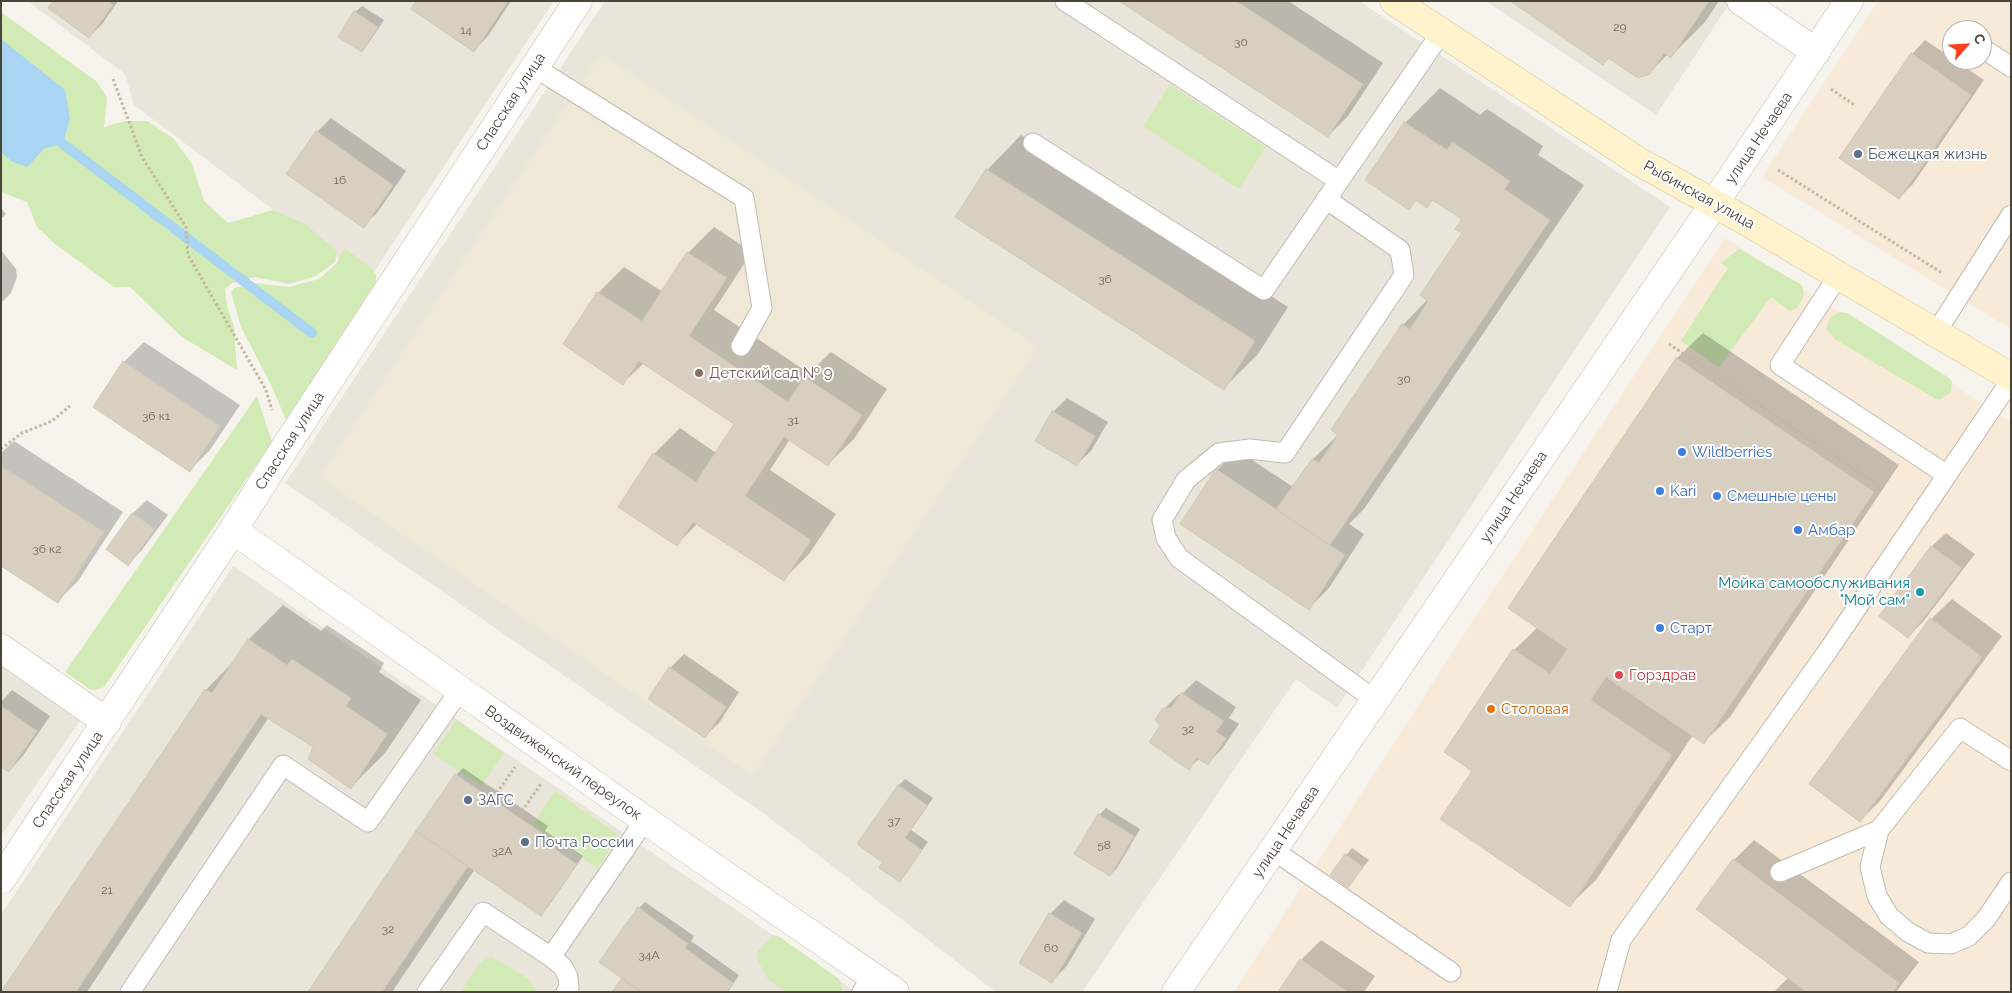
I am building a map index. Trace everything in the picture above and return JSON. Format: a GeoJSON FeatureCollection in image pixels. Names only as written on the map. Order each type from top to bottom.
{"type":"FeatureCollection","features":[{"type":"Feature","properties":{"kind":"main road","name":"Рыбинская улица"},"geometry":{"type":"LineString","coordinates":[[1394,1],[1638,161],[1744,220],[2011,379]]}},
{"type":"Feature","properties":{"kind":"street","name":"Спасская улица"},"geometry":{"type":"LineString","coordinates":[[1,880],[234,530],[284,449],[578,1]]}},
{"type":"Feature","properties":{"kind":"street"},"geometry":{"type":"LineString","coordinates":[[1741,1],[1816,52]]}},
{"type":"Feature","properties":{"kind":"street","name":"улица Нечаева"},"geometry":{"type":"LineString","coordinates":[[1176,992],[1714,204],[1849,1]]}},
{"type":"Feature","properties":{"kind":"street","name":"Воздвиженский переулок"},"geometry":{"type":"LineString","coordinates":[[234,530],[645,820],[867,984],[895,992]]}},
{"type":"Feature","properties":{"kind":"street"},"geometry":{"type":"LineString","coordinates":[[1,648],[107,722]]}},
{"type":"Feature","properties":{"kind":"lane"},"geometry":{"type":"LineString","coordinates":[[1065,1],[1339,181]]}},
{"type":"Feature","properties":{"kind":"lane"},"geometry":{"type":"LineString","coordinates":[[1032,143],[1264,290],[1441,33]]}},
{"type":"Feature","properties":{"kind":"lane"},"geometry":{"type":"LineString","coordinates":[[1992,55],[2011,67]]}},
{"type":"Feature","properties":{"kind":"lane"},"geometry":{"type":"LineString","coordinates":[[534,68],[744,198],[762,308],[741,346]]}},
{"type":"Feature","properties":{"kind":"lane"},"geometry":{"type":"LineString","coordinates":[[1326,199],[1400,250],[1404,275],[1285,453],[1250,449],[1219,453],[1186,480],[1162,520],[1166,538],[1178,558],[1376,700]]}},
{"type":"Feature","properties":{"kind":"lane"},"geometry":{"type":"LineString","coordinates":[[1935,334],[2011,215]]}},
{"type":"Feature","properties":{"kind":"lane"},"geometry":{"type":"LineString","coordinates":[[1838,276],[1780,365],[1947,475]]}},
{"type":"Feature","properties":{"kind":"lane"},"geometry":{"type":"LineString","coordinates":[[1606,992],[1621,940],[1827,652],[2011,379]]}},
{"type":"Feature","properties":{"kind":"lane"},"geometry":{"type":"LineString","coordinates":[[130,992],[283,765],[368,822],[460,690]]}},
{"type":"Feature","properties":{"kind":"lane"},"geometry":{"type":"LineString","coordinates":[[2011,760],[1960,728],[1879,830],[1870,867],[1877,896],[1890,916],[1908,932],[1928,943],[1951,944],[1969,936],[1986,919],[2011,882]]}},
{"type":"Feature","properties":{"kind":"lane"},"geometry":{"type":"LineString","coordinates":[[551,958],[645,820]]}},
{"type":"Feature","properties":{"kind":"lane"},"geometry":{"type":"LineString","coordinates":[[1780,872],[1879,830]]}},
{"type":"Feature","properties":{"kind":"lane"},"geometry":{"type":"LineString","coordinates":[[1273,850],[1451,972]]}},
{"type":"Feature","properties":{"kind":"lane"},"geometry":{"type":"LineString","coordinates":[[427,992],[483,912],[563,967],[568,977],[569,988],[566,992]]}},
{"type":"Feature","properties":{"kind":"path"},"geometry":{"type":"LineString","coordinates":[[114,79],[142,157],[186,227],[188,255],[266,390],[284,449]]}},
{"type":"Feature","properties":{"kind":"path"},"geometry":{"type":"LineString","coordinates":[[1832,89],[1856,106]]}},
{"type":"Feature","properties":{"kind":"path"},"geometry":{"type":"LineString","coordinates":[[1778,170],[1965,287]]}},
{"type":"Feature","properties":{"kind":"path"},"geometry":{"type":"LineString","coordinates":[[1669,344],[1878,485]]}},
{"type":"Feature","properties":{"kind":"path"},"geometry":{"type":"LineString","coordinates":[[1,448],[22,433],[52,421],[70,406]]}},
{"type":"Feature","properties":{"kind":"path"},"geometry":{"type":"LineString","coordinates":[[494,797],[510,775]]}},
{"type":"Feature","properties":{"kind":"path"},"geometry":{"type":"LineString","coordinates":[[520,814],[535,793]]}},
{"type":"Feature","properties":{"kind":"shaded area"},"geometry":{"type":"Polygon","coordinates":[[[28,1],[554,1],[368,281],[134,105],[125,74],[28,1]]]}},
{"type":"Feature","properties":{"kind":"shaded area"},"geometry":{"type":"Polygon","coordinates":[[[605,1],[1359,1],[1670,207],[1337,708],[1296,679],[1082,992],[996,992],[762,812],[285,483],[605,1]]]}},
{"type":"Feature","properties":{"kind":"shaded area"},"geometry":{"type":"Polygon","coordinates":[[[1486,1],[1731,1],[1656,115],[1486,1]]]}},
{"type":"Feature","properties":{"kind":"shaded area"},"geometry":{"type":"Polygon","coordinates":[[[1878,1],[2011,1],[2011,329],[1762,177],[1878,1]]]}},
{"type":"Feature","properties":{"kind":"shaded area"},"geometry":{"type":"Polygon","coordinates":[[[601,53],[1038,347],[753,776],[319,477],[601,53]]]}},
{"type":"Feature","properties":{"kind":"shaded area"},"geometry":{"type":"Polygon","coordinates":[[[1725,238],[2011,422],[2011,992],[1234,992],[1472,622],[1725,238]]]}},
{"type":"Feature","properties":{"kind":"shaded area"},"geometry":{"type":"Polygon","coordinates":[[[233,566],[856,992],[1,992],[1,915],[233,566]]]}},
{"type":"Feature","properties":{"kind":"shaded area"},"geometry":{"type":"Polygon","coordinates":[[[1,660],[83,716],[1,836],[1,660]]]}},
{"type":"Feature","properties":{"kind":"green space"},"geometry":{"type":"Polygon","coordinates":[[[1,12],[96,81],[107,97],[104,127],[125,121],[147,121],[173,138],[192,164],[204,201],[228,223],[273,210],[305,224],[337,251],[335,262],[316,276],[289,284],[254,277],[232,283],[225,289],[227,306],[234,326],[237,370],[182,337],[130,287],[114,287],[55,244],[37,227],[27,202],[1,192],[1,12]]]}},
{"type":"Feature","properties":{"kind":"green space"},"geometry":{"type":"Polygon","coordinates":[[[1170,85],[1266,147],[1239,189],[1143,126],[1170,85]]]}},
{"type":"Feature","properties":{"kind":"green space"},"geometry":{"type":"Polygon","coordinates":[[[344,248],[370,267],[376,274],[376,282],[286,420],[272,387],[241,327],[231,292],[234,288],[256,283],[289,287],[319,279],[337,263],[344,248]]]}},
{"type":"Feature","properties":{"kind":"green space"},"geometry":{"type":"Polygon","coordinates":[[[1739,249],[1802,285],[1804,296],[1797,308],[1790,311],[1771,297],[1719,367],[1681,341],[1728,268],[1721,263],[1739,249]]]}},
{"type":"Feature","properties":{"kind":"green space"},"geometry":{"type":"Polygon","coordinates":[[[1839,312],[1847,313],[1949,378],[1952,382],[1951,392],[1941,399],[1936,399],[1836,340],[1826,329],[1830,318],[1839,312]]]}},
{"type":"Feature","properties":{"kind":"green space"},"geometry":{"type":"Polygon","coordinates":[[[257,396],[272,442],[104,687],[91,690],[65,672],[257,396]]]}},
{"type":"Feature","properties":{"kind":"green space"},"geometry":{"type":"Polygon","coordinates":[[[456,720],[504,753],[481,786],[433,754],[456,720]]]}},
{"type":"Feature","properties":{"kind":"green space"},"geometry":{"type":"Polygon","coordinates":[[[555,791],[619,835],[597,868],[533,824],[555,791]]]}},
{"type":"Feature","properties":{"kind":"green space"},"geometry":{"type":"Polygon","coordinates":[[[773,935],[780,937],[839,979],[843,992],[786,992],[768,979],[759,963],[757,952],[773,935]]]}},
{"type":"Feature","properties":{"kind":"green space"},"geometry":{"type":"Polygon","coordinates":[[[491,957],[527,978],[538,992],[461,992],[482,961],[491,957]]]}},
{"type":"Feature","properties":{"kind":"water"},"geometry":{"type":"Polygon","coordinates":[[[1,39],[65,90],[70,118],[63,144],[45,148],[27,167],[11,161],[1,152],[1,39]]]}},
{"type":"Feature","properties":{"kind":"building"},"geometry":{"type":"Polygon","coordinates":[[[53,1],[107,1],[113,5],[89,38],[48,8],[53,1]]]}},
{"type":"Feature","properties":{"kind":"building"},"geometry":{"type":"Polygon","coordinates":[[[416,1],[508,1],[474,52],[411,9],[416,1]]]}},
{"type":"Feature","properties":{"kind":"building"},"geometry":{"type":"Polygon","coordinates":[[[1119,1],[1236,1],[1363,84],[1328,137],[1119,1]]]}},
{"type":"Feature","properties":{"kind":"building"},"geometry":{"type":"Polygon","coordinates":[[[1510,1],[1709,1],[1671,58],[1664,53],[1650,74],[1638,78],[1608,58],[1603,65],[1510,1]]]}},
{"type":"Feature","properties":{"kind":"building"},"geometry":{"type":"Polygon","coordinates":[[[354,11],[378,27],[362,52],[338,37],[354,11]]]}},
{"type":"Feature","properties":{"kind":"building"},"geometry":{"type":"Polygon","coordinates":[[[1911,53],[1971,95],[1899,199],[1839,158],[1911,53]]]}},
{"type":"Feature","properties":{"kind":"building"},"geometry":{"type":"Polygon","coordinates":[[[1404,122],[1447,150],[1452,142],[1510,181],[1504,189],[1550,220],[1330,545],[1276,509],[1312,459],[1319,463],[1338,435],[1331,430],[1402,324],[1410,329],[1428,301],[1420,295],[1462,233],[1455,229],[1462,219],[1432,200],[1427,208],[1416,200],[1409,210],[1365,180],[1404,122]]]}},
{"type":"Feature","properties":{"kind":"building"},"geometry":{"type":"Polygon","coordinates":[[[316,131],[393,185],[364,228],[286,174],[316,131]]]}},
{"type":"Feature","properties":{"kind":"building"},"geometry":{"type":"Polygon","coordinates":[[[986,169],[1255,341],[1224,390],[955,217],[986,169]]]}},
{"type":"Feature","properties":{"kind":"building"},"geometry":{"type":"Polygon","coordinates":[[[687,252],[727,278],[689,336],[788,402],[804,377],[862,415],[828,466],[784,437],[745,496],[811,540],[784,581],[693,522],[677,546],[618,507],[653,453],[696,482],[734,424],[639,361],[623,385],[563,344],[597,292],[642,321],[687,252]]]}},
{"type":"Feature","properties":{"kind":"building","name":"Старт"},"geometry":{"type":"Polygon","coordinates":[[[1676,358],[1874,492],[1704,744],[1606,677],[1591,700],[1672,755],[1570,907],[1440,819],[1472,771],[1444,752],[1513,649],[1550,674],[1567,649],[1508,608],[1676,358]]]}},
{"type":"Feature","properties":{"kind":"building"},"geometry":{"type":"Polygon","coordinates":[[[123,361],[220,426],[190,472],[93,407],[123,361]]]}},
{"type":"Feature","properties":{"kind":"building"},"geometry":{"type":"Polygon","coordinates":[[[1052,411],[1095,436],[1077,466],[1035,441],[1052,411]]]}},
{"type":"Feature","properties":{"kind":"building"},"geometry":{"type":"Polygon","coordinates":[[[1,466],[104,532],[58,603],[1,566],[1,466]]]}},
{"type":"Feature","properties":{"kind":"building"},"geometry":{"type":"Polygon","coordinates":[[[1216,469],[1345,555],[1309,610],[1180,524],[1216,469]]]}},
{"type":"Feature","properties":{"kind":"building"},"geometry":{"type":"Polygon","coordinates":[[[132,513],[155,529],[128,566],[106,549],[132,513]]]}},
{"type":"Feature","properties":{"kind":"building","name":"Мойка самообслуживания \"Мой сам\""},"geometry":{"type":"Polygon","coordinates":[[[1931,546],[1962,568],[1908,638],[1879,616],[1931,546]]]}},
{"type":"Feature","properties":{"kind":"building"},"geometry":{"type":"Polygon","coordinates":[[[1930,618],[1982,657],[1860,822],[1809,784],[1930,618]]]}},
{"type":"Feature","properties":{"kind":"building"},"geometry":{"type":"Polygon","coordinates":[[[248,639],[287,665],[292,659],[351,698],[346,706],[387,734],[351,789],[308,759],[313,747],[261,714],[76,992],[1,992],[205,689],[212,693],[248,639]]]}},
{"type":"Feature","properties":{"kind":"building"},"geometry":{"type":"Polygon","coordinates":[[[669,667],[726,707],[705,738],[648,699],[669,667]]]}},
{"type":"Feature","properties":{"kind":"building"},"geometry":{"type":"Polygon","coordinates":[[[1181,693],[1224,721],[1216,732],[1226,738],[1208,765],[1197,758],[1189,770],[1149,742],[1160,726],[1155,719],[1163,708],[1171,708],[1181,693]]]}},
{"type":"Feature","properties":{"kind":"building"},"geometry":{"type":"Polygon","coordinates":[[[1,706],[37,731],[9,772],[1,767],[1,706]]]}},
{"type":"Feature","properties":{"kind":"building"},"geometry":{"type":"Polygon","coordinates":[[[455,774],[542,833],[539,838],[577,864],[541,916],[416,831],[455,774]]]}},
{"type":"Feature","properties":{"kind":"building"},"geometry":{"type":"Polygon","coordinates":[[[898,785],[927,805],[905,838],[922,850],[900,882],[879,868],[882,862],[857,844],[898,785]]]}},
{"type":"Feature","properties":{"kind":"building"},"geometry":{"type":"Polygon","coordinates":[[[1098,814],[1134,836],[1110,876],[1074,854],[1098,814]]]}},
{"type":"Feature","properties":{"kind":"building"},"geometry":{"type":"Polygon","coordinates":[[[416,831],[468,866],[382,992],[308,992],[416,831]]]}},
{"type":"Feature","properties":{"kind":"building"},"geometry":{"type":"Polygon","coordinates":[[[1345,854],[1363,867],[1348,888],[1330,875],[1345,854]]]}},
{"type":"Feature","properties":{"kind":"building"},"geometry":{"type":"Polygon","coordinates":[[[1733,859],[1899,983],[1893,992],[1806,992],[1696,909],[1733,859]]]}},
{"type":"Feature","properties":{"kind":"building"},"geometry":{"type":"Polygon","coordinates":[[[638,907],[688,944],[685,948],[733,983],[727,992],[641,992],[599,962],[638,907]]]}},
{"type":"Feature","properties":{"kind":"building"},"geometry":{"type":"Polygon","coordinates":[[[1049,913],[1082,933],[1052,983],[1019,963],[1049,913]]]}},
{"type":"Feature","properties":{"kind":"building"},"geometry":{"type":"Polygon","coordinates":[[[1300,959],[1348,992],[1278,992],[1300,959]]]}},
{"type":"Feature","properties":{"kind":"building"},"geometry":{"type":"Polygon","coordinates":[[[622,978],[641,992],[612,992],[622,978]]]}},
{"type":"Feature","properties":{"kind":"waterway"},"geometry":{"type":"LineString","coordinates":[[63,144],[312,333]]}},
{"type":"Feature","properties":{"kind":"place","name":"Бежецкая жизнь"},"geometry":{"type":"Point","coordinates":[1858,154]}},
{"type":"Feature","properties":{"kind":"place","name":"Детский сад № 9"},"geometry":{"type":"Point","coordinates":[699,373]}},
{"type":"Feature","properties":{"kind":"place","name":"Wildberries"},"geometry":{"type":"Point","coordinates":[1682,452]}},
{"type":"Feature","properties":{"kind":"place","name":"Kari"},"geometry":{"type":"Point","coordinates":[1660,491]}},
{"type":"Feature","properties":{"kind":"place","name":"Смешные цены"},"geometry":{"type":"Point","coordinates":[1717,496]}},
{"type":"Feature","properties":{"kind":"place","name":"Амбар"},"geometry":{"type":"Point","coordinates":[1798,530]}},
{"type":"Feature","properties":{"kind":"place","name":"Мойка самообслуживания \"Мой сам\""},"geometry":{"type":"Point","coordinates":[1920,592]}},
{"type":"Feature","properties":{"kind":"place","name":"Старт"},"geometry":{"type":"Point","coordinates":[1660,628]}},
{"type":"Feature","properties":{"kind":"place","name":"Горздрав"},"geometry":{"type":"Point","coordinates":[1619,675]}},
{"type":"Feature","properties":{"kind":"place","name":"Столовая"},"geometry":{"type":"Point","coordinates":[1491,709]}},
{"type":"Feature","properties":{"kind":"place","name":"ЗАГС"},"geometry":{"type":"Point","coordinates":[468,800]}},
{"type":"Feature","properties":{"kind":"place","name":"Почта России"},"geometry":{"type":"Point","coordinates":[525,842]}}]}
